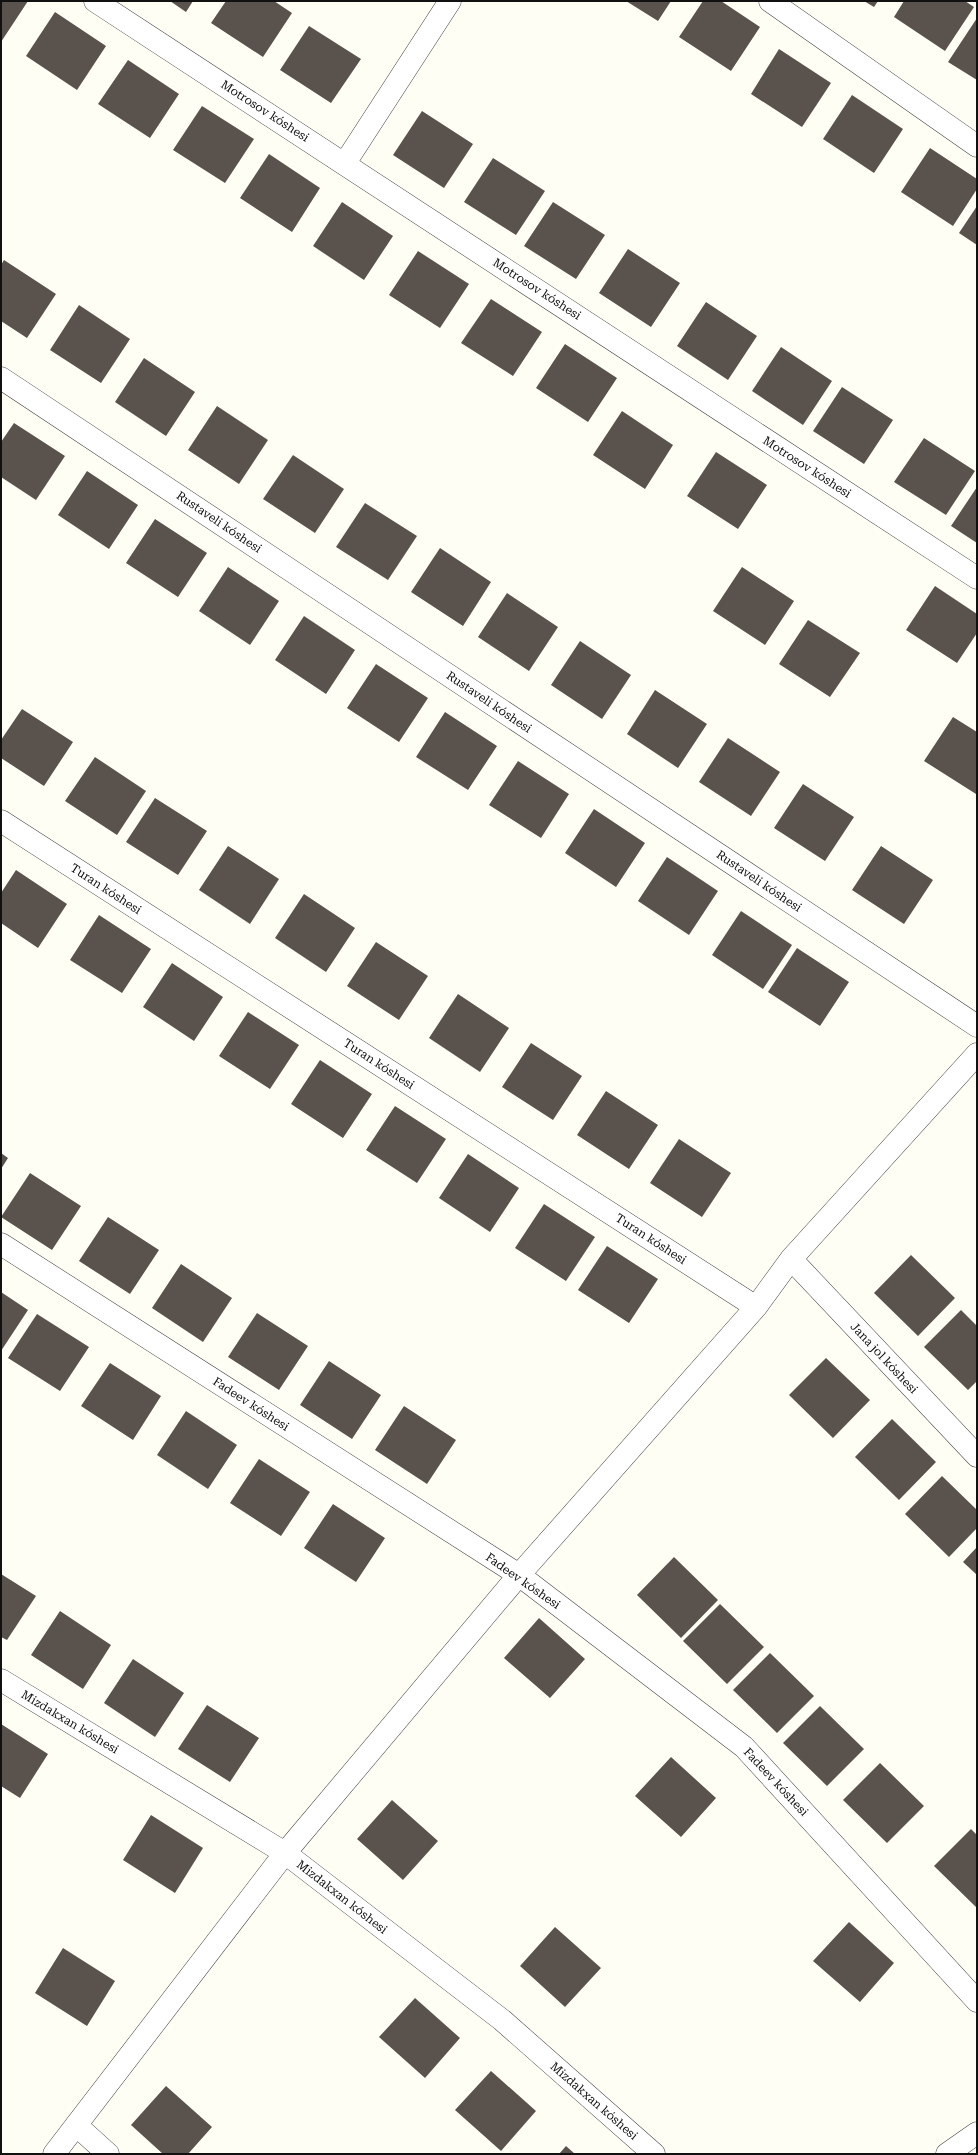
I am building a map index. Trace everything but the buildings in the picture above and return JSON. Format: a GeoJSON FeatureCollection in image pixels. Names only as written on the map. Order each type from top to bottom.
{"type":"FeatureCollection","features":[{"type":"Feature","properties":{"kind":"street","name":"Motrosov kóshesi"},"geometry":{"type":"LineString","coordinates":[[95,1],[345,163],[977,578]]}},
{"type":"Feature","properties":{"kind":"street"},"geometry":{"type":"LineString","coordinates":[[345,163],[450,1]]}},
{"type":"Feature","properties":{"kind":"street"},"geometry":{"type":"LineString","coordinates":[[770,1],[977,146]]}},
{"type":"Feature","properties":{"kind":"street","name":"Rustaveli kóshesi"},"geometry":{"type":"LineString","coordinates":[[1,378],[977,1026]]}},
{"type":"Feature","properties":{"kind":"street","name":"Turan kóshesi"},"geometry":{"type":"LineString","coordinates":[[1,821],[756,1307]]}},
{"type":"Feature","properties":{"kind":"street"},"geometry":{"type":"LineString","coordinates":[[54,2154],[285,1853],[519,1576],[756,1307],[791,1260],[977,1054]]}},
{"type":"Feature","properties":{"kind":"street","name":"Fadeev kóshesi"},"geometry":{"type":"LineString","coordinates":[[1,1244],[519,1576],[744,1747],[977,2001]]}},
{"type":"Feature","properties":{"kind":"street","name":"Jana jol kóshesi"},"geometry":{"type":"LineString","coordinates":[[791,1260],[977,1456]]}},
{"type":"Feature","properties":{"kind":"street","name":"Mizdakxan kóshesi"},"geometry":{"type":"LineString","coordinates":[[1,1680],[285,1853],[502,2020],[654,2154]]}},
{"type":"Feature","properties":{"kind":"street"},"geometry":{"type":"LineString","coordinates":[[76,2125],[108,2154]]}},
{"type":"Feature","properties":{"kind":"street"},"geometry":{"type":"LineString","coordinates":[[947,2154],[977,2133]]}}]}
